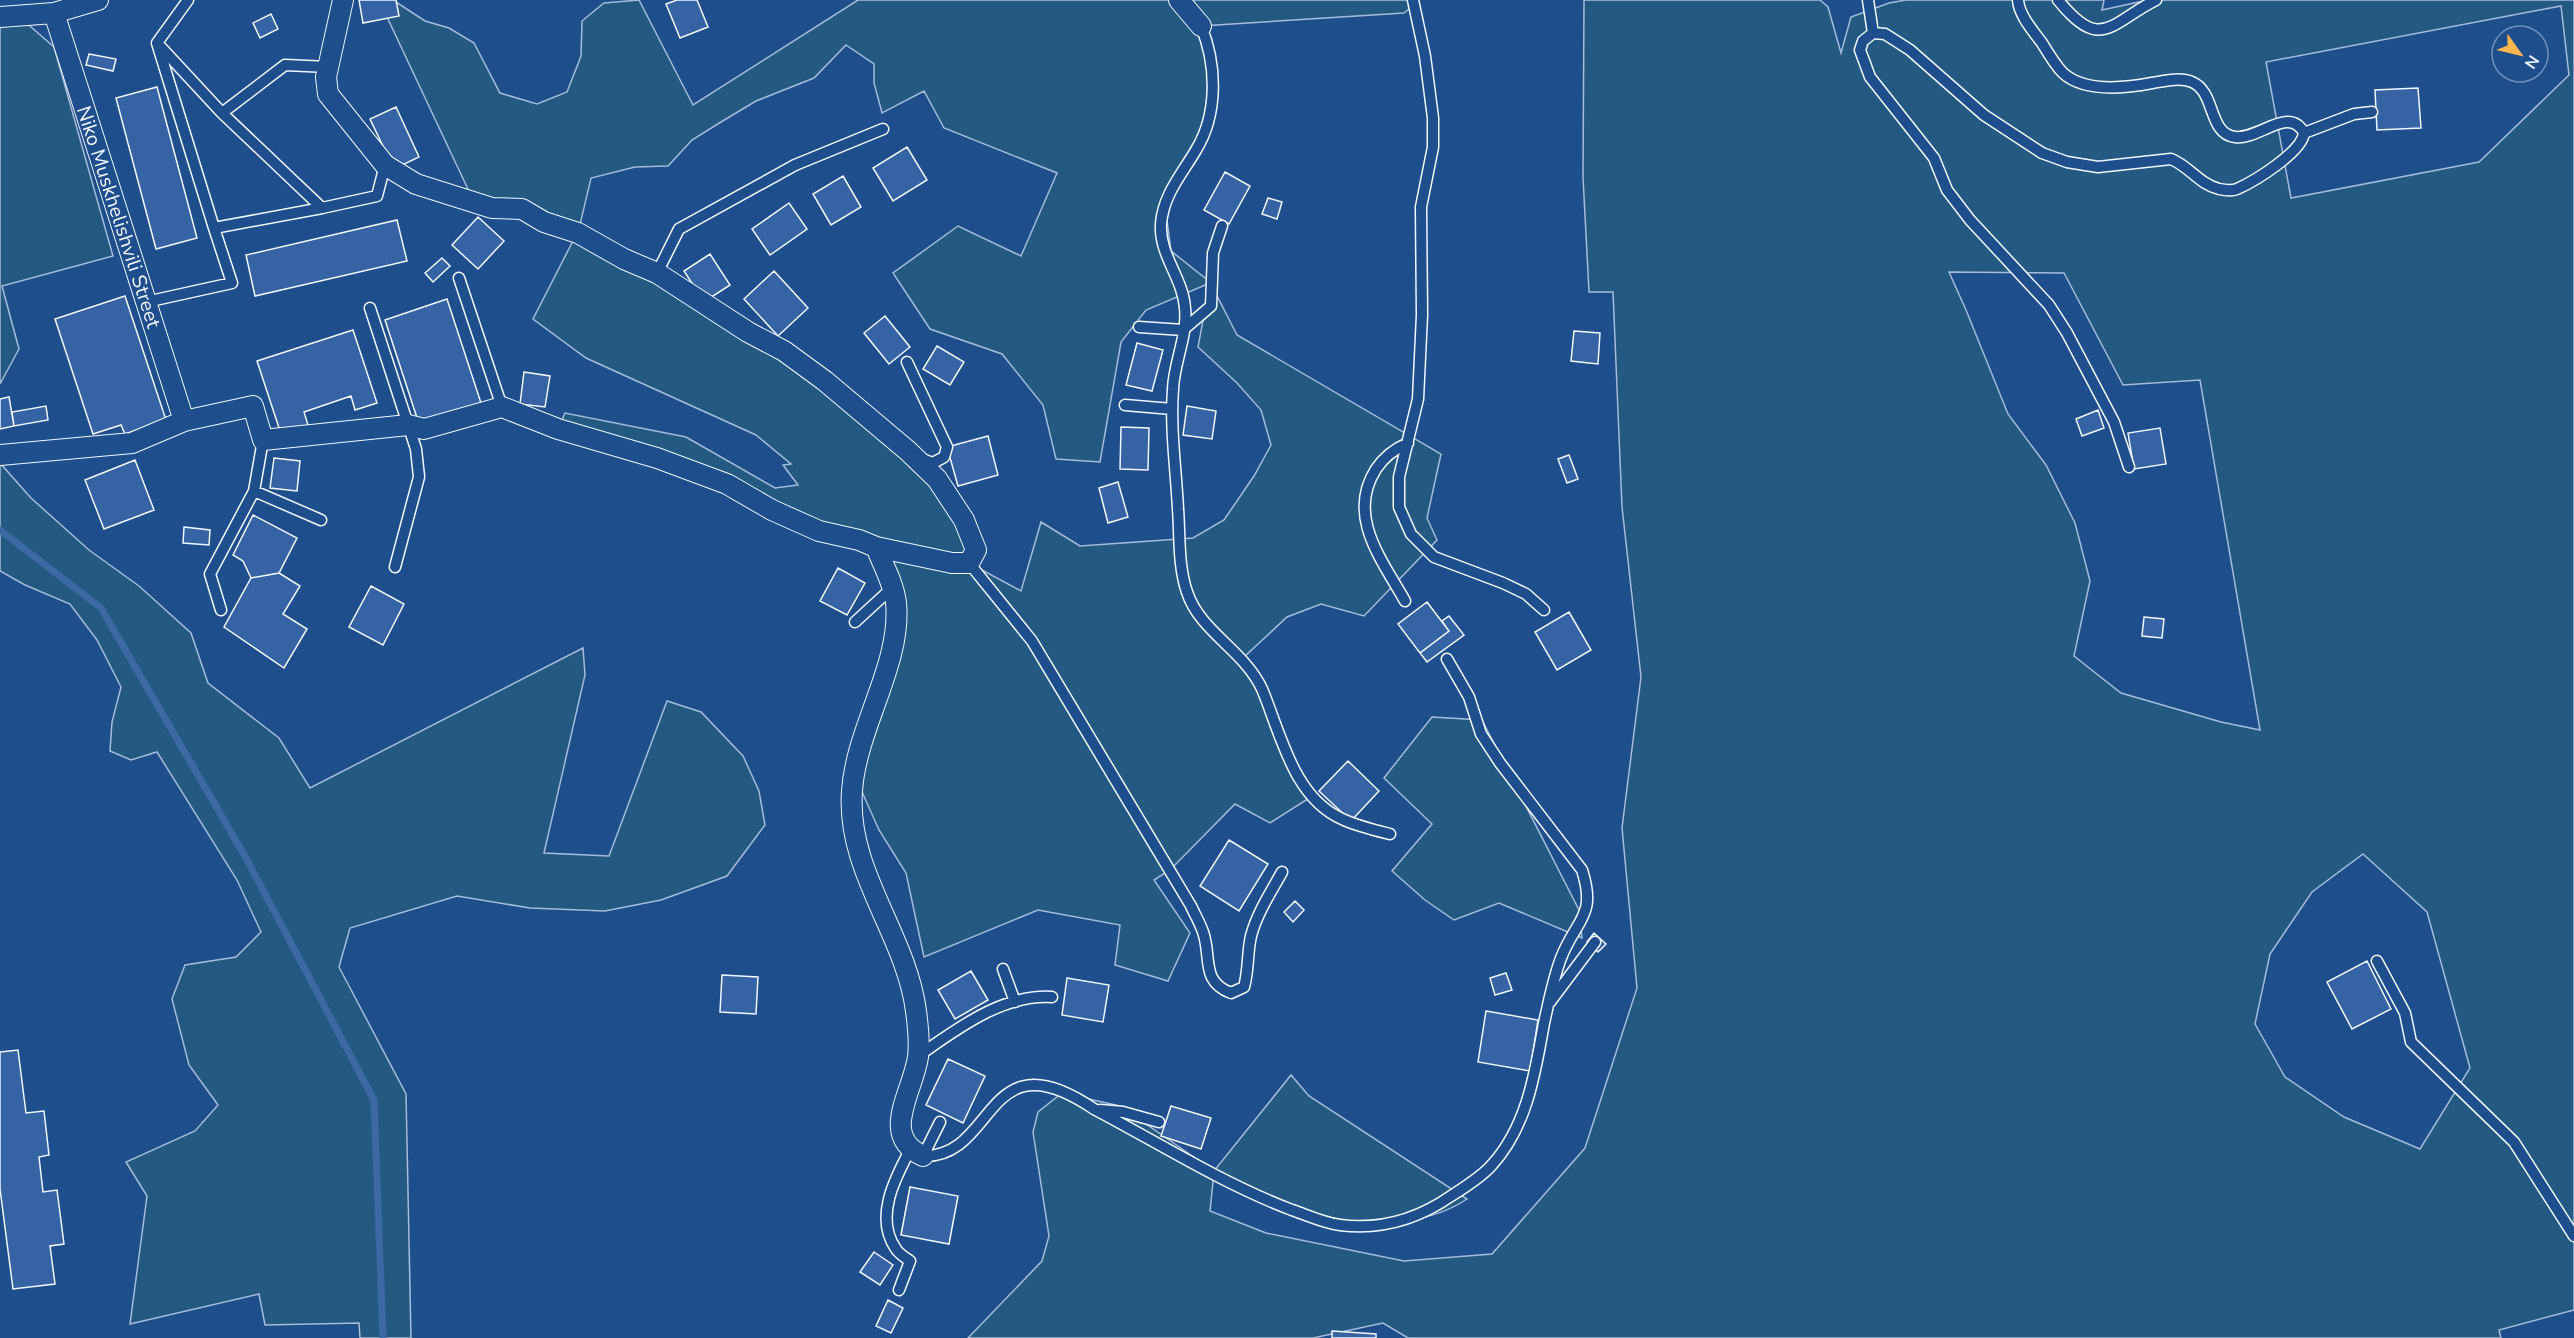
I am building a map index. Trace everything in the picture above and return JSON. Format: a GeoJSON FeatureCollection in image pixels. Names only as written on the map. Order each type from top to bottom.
{"type":"FeatureCollection","features":[{"type":"Feature","properties":{"kind":"street"},"geometry":{"type":"LineString","coordinates":[[0,17],[54,13],[98,0]]}},
{"type":"Feature","properties":{"kind":"street"},"geometry":{"type":"LineString","coordinates":[[0,455],[132,443],[184,421],[253,406],[263,440],[408,425],[424,429],[502,407],[558,429],[657,458],[727,484],[772,510],[819,531],[859,540],[876,547],[952,563],[969,563],[976,550],[964,520],[937,479],[908,451],[825,381],[792,357],[748,332],[657,273],[624,259],[578,233],[544,222],[522,209],[492,208],[416,184],[385,165],[328,94],[326,76],[344,0]]}},
{"type":"Feature","properties":{"kind":"street"},"geometry":{"type":"LineString","coordinates":[[1179,0],[1201,26]]}},
{"type":"Feature","properties":{"kind":"street","name":"Niko Muskhelishvili Street"},"geometry":{"type":"LineString","coordinates":[[54,13],[184,421]]}},
{"type":"Feature","properties":{"kind":"street"},"geometry":{"type":"LineString","coordinates":[[876,547],[896,602],[895,630],[887,665],[856,762],[852,791],[852,825],[858,856],[899,951],[916,1009],[918,1057],[900,1123],[901,1137],[917,1153]]}},
{"type":"Feature","properties":{"kind":"lane"},"geometry":{"type":"LineString","coordinates":[[157,43],[188,0]]}},
{"type":"Feature","properties":{"kind":"lane"},"geometry":{"type":"LineString","coordinates":[[1413,0],[1425,56],[1433,118],[1433,147],[1421,207],[1419,399],[1399,477],[1399,507],[1411,534],[1434,557],[1526,594],[1544,610]]}},
{"type":"Feature","properties":{"kind":"lane"},"geometry":{"type":"LineString","coordinates":[[1868,0],[1873,33]]}},
{"type":"Feature","properties":{"kind":"lane"},"geometry":{"type":"LineString","coordinates":[[2018,0],[2020,11],[2065,75],[2078,81],[2125,88],[2172,79],[2191,81],[2206,95],[2218,127],[2235,137],[2263,131],[2289,120],[2297,123],[2304,133],[2303,141],[2295,151],[2235,190],[2222,190],[2207,185],[2181,163],[2171,159],[2098,167],[2067,162],[2042,153],[2016,138],[1984,115],[1910,50],[1885,34],[1873,33],[1863,41],[1860,50],[1870,77],[1934,158],[1947,190],[1970,220],[2049,305],[2067,333],[2114,422],[2129,467]]}},
{"type":"Feature","properties":{"kind":"lane"},"geometry":{"type":"LineString","coordinates":[[2058,0],[2085,27],[2099,29],[2115,26],[2156,0]]}},
{"type":"Feature","properties":{"kind":"lane"},"geometry":{"type":"LineString","coordinates":[[1201,26],[1206,39],[1213,87],[1213,107],[1208,128],[1176,179],[1166,202],[1161,224],[1163,245],[1180,285],[1185,308],[1173,387],[1172,409],[1182,566],[1187,592],[1200,616],[1251,668],[1295,770],[1310,794],[1323,807],[1340,818],[1390,834]]}},
{"type":"Feature","properties":{"kind":"lane"},"geometry":{"type":"LineString","coordinates":[[157,43],[222,113],[322,208]]}},
{"type":"Feature","properties":{"kind":"lane"},"geometry":{"type":"LineString","coordinates":[[146,302],[232,283],[157,43]]}},
{"type":"Feature","properties":{"kind":"lane"},"geometry":{"type":"LineString","coordinates":[[222,113],[285,65],[328,67]]}},
{"type":"Feature","properties":{"kind":"lane"},"geometry":{"type":"LineString","coordinates":[[2304,133],[2354,114],[2372,112]]}},
{"type":"Feature","properties":{"kind":"lane"},"geometry":{"type":"LineString","coordinates":[[657,273],[679,229],[795,165],[883,129]]}},
{"type":"Feature","properties":{"kind":"lane"},"geometry":{"type":"LineString","coordinates":[[214,228],[377,196],[385,165]]}},
{"type":"Feature","properties":{"kind":"lane"},"geometry":{"type":"LineString","coordinates":[[1139,327],[1183,330],[1211,306],[1213,253],[1222,226]]}},
{"type":"Feature","properties":{"kind":"lane"},"geometry":{"type":"LineString","coordinates":[[459,278],[502,407]]}},
{"type":"Feature","properties":{"kind":"lane"},"geometry":{"type":"LineString","coordinates":[[370,308],[416,449],[419,477],[395,567]]}},
{"type":"Feature","properties":{"kind":"lane"},"geometry":{"type":"LineString","coordinates":[[907,362],[947,447],[944,457],[933,463],[908,451]]}},
{"type":"Feature","properties":{"kind":"lane"},"geometry":{"type":"LineString","coordinates":[[1125,405],[1172,409]]}},
{"type":"Feature","properties":{"kind":"lane"},"geometry":{"type":"LineString","coordinates":[[221,610],[210,574],[255,491],[263,440]]}},
{"type":"Feature","properties":{"kind":"lane"},"geometry":{"type":"LineString","coordinates":[[1405,601],[1369,536],[1364,520],[1364,498],[1368,482],[1382,460],[1396,448],[1408,443]]}},
{"type":"Feature","properties":{"kind":"lane"},"geometry":{"type":"LineString","coordinates":[[255,491],[321,520]]}},
{"type":"Feature","properties":{"kind":"lane"},"geometry":{"type":"LineString","coordinates":[[969,563],[1032,641],[1186,897],[1204,934],[1211,976],[1218,988],[1231,993],[1244,987],[1249,970],[1247,952],[1252,932],[1282,872]]}},
{"type":"Feature","properties":{"kind":"lane"},"geometry":{"type":"LineString","coordinates":[[855,622],[892,588]]}},
{"type":"Feature","properties":{"kind":"lane"},"geometry":{"type":"LineString","coordinates":[[917,1153],[939,1156],[956,1148],[998,1102],[1014,1089],[1047,1084],[1069,1092],[1094,1109],[1258,1197],[1338,1225],[1370,1226],[1425,1213],[1492,1166],[1508,1143],[1524,1112],[1532,1087],[1554,978],[1563,954],[1584,918],[1588,904],[1587,887],[1576,862],[1500,763],[1481,734],[1469,697],[1447,659]]}},
{"type":"Feature","properties":{"kind":"lane"},"geometry":{"type":"LineString","coordinates":[[1548,1005],[1596,942]]}},
{"type":"Feature","properties":{"kind":"lane"},"geometry":{"type":"LineString","coordinates":[[2377,961],[2405,1013],[2411,1042],[2514,1142],[2574,1236]]}},
{"type":"Feature","properties":{"kind":"lane"},"geometry":{"type":"LineString","coordinates":[[1003,969],[1015,1002]]}},
{"type":"Feature","properties":{"kind":"lane"},"geometry":{"type":"LineString","coordinates":[[918,1057],[976,1018],[1015,1002],[1037,996],[1052,997]]}},
{"type":"Feature","properties":{"kind":"lane"},"geometry":{"type":"LineString","coordinates":[[1094,1109],[1123,1112],[1159,1122]]}},
{"type":"Feature","properties":{"kind":"lane"},"geometry":{"type":"LineString","coordinates":[[899,1290],[910,1262],[896,1249],[888,1230],[887,1203],[896,1176],[940,1122]]}},
{"type":"Feature","properties":{"kind":"shaded area"},"geometry":{"type":"Polygon","coordinates":[[[379,0],[393,0],[425,21],[449,28],[474,43],[500,93],[537,104],[567,92],[581,56],[582,21],[604,3],[639,0],[693,105],[858,0],[1413,0],[1414,5],[1404,13],[1201,26],[1210,77],[1203,127],[1177,174],[1167,220],[1171,251],[1210,282],[1237,335],[1441,454],[1427,518],[1437,540],[1364,616],[1321,604],[1287,617],[1242,659],[1291,760],[1314,795],[1270,823],[1235,804],[1170,870],[1154,880],[1190,933],[1168,981],[1115,965],[1120,925],[1038,910],[924,957],[906,873],[879,830],[858,783],[897,646],[876,547],[558,429],[565,413],[686,437],[775,488],[798,485],[783,465],[791,464],[756,435],[586,358],[533,319],[577,233],[474,202],[379,0]],[[846,45],[814,78],[756,101],[721,122],[692,140],[668,166],[635,167],[591,178],[578,233],[657,273],[908,451],[964,520],[969,563],[1021,591],[1041,522],[1080,546],[1193,538],[1224,520],[1254,476],[1271,445],[1261,410],[1237,383],[1198,347],[1210,283],[1146,310],[1121,342],[1100,462],[1056,459],[1043,405],[1002,354],[930,329],[893,273],[958,226],[1021,256],[1057,173],[944,128],[924,91],[882,113],[874,83],[874,64],[846,45]]]}},
{"type":"Feature","properties":{"kind":"shaded area"},"geometry":{"type":"Polygon","coordinates":[[[1584,0],[1820,0],[1828,7],[1841,53],[1851,17],[1889,3],[1906,0],[2104,0],[2102,10],[2148,0],[2574,0],[2574,1310],[2499,1330],[2501,1338],[1408,1338],[1383,1323],[1313,1338],[968,1338],[1042,1261],[1049,1236],[1033,1132],[1038,1112],[1062,1093],[1120,1106],[1214,1171],[1291,1075],[1309,1096],[1467,1199],[1449,1209],[1406,1221],[1384,1223],[1339,1220],[1287,1208],[1214,1172],[1210,1211],[1266,1233],[1404,1261],[1492,1254],[1585,1148],[1637,988],[1622,828],[1641,677],[1622,507],[1613,292],[1589,292],[1583,177],[1584,0]],[[2561,6],[2266,62],[2291,198],[2479,162],[2569,75],[2561,6]],[[1949,272],[2008,414],[2046,465],[2075,523],[2090,581],[2074,656],[2121,693],[2221,722],[2260,730],[2200,380],[2123,385],[2064,273],[1949,272]],[[2363,854],[2312,892],[2270,954],[2255,1024],[2285,1077],[2344,1117],[2420,1149],[2470,1068],[2427,912],[2363,854]]]}},
{"type":"Feature","properties":{"kind":"shaded area"},"geometry":{"type":"Polygon","coordinates":[[[23,20],[54,47],[113,256],[2,286],[19,349],[0,384],[0,23],[23,20]]]}},
{"type":"Feature","properties":{"kind":"shaded area"},"geometry":{"type":"Polygon","coordinates":[[[0,463],[31,498],[89,550],[139,586],[191,633],[208,683],[279,738],[310,788],[583,648],[585,675],[544,853],[609,856],[667,701],[701,712],[743,756],[759,791],[765,825],[727,876],[661,900],[605,911],[530,908],[457,896],[350,928],[339,967],[406,1094],[411,1338],[360,1338],[359,1323],[265,1325],[259,1294],[130,1324],[147,1196],[126,1162],[195,1131],[218,1105],[189,1065],[172,999],[185,965],[236,957],[261,932],[237,880],[157,752],[131,760],[110,751],[112,722],[121,687],[97,640],[70,604],[25,585],[0,571],[0,463]]]}},
{"type":"Feature","properties":{"kind":"shaded area"},"geometry":{"type":"Polygon","coordinates":[[[1432,717],[1482,720],[1579,910],[1582,938],[1499,903],[1454,920],[1425,900],[1392,871],[1432,824],[1384,778],[1432,717]]]}},
{"type":"Feature","properties":{"kind":"building"},"geometry":{"type":"Polygon","coordinates":[[[359,0],[396,0],[399,16],[363,23],[359,0]]]}},
{"type":"Feature","properties":{"kind":"building"},"geometry":{"type":"Polygon","coordinates":[[[677,0],[697,0],[708,27],[680,38],[666,4],[677,0]]]}},
{"type":"Feature","properties":{"kind":"building"},"geometry":{"type":"Polygon","coordinates":[[[271,14],[278,29],[260,38],[253,23],[271,14]]]}},
{"type":"Feature","properties":{"kind":"building"},"geometry":{"type":"Polygon","coordinates":[[[89,54],[116,59],[113,71],[86,65],[89,54]]]}},
{"type":"Feature","properties":{"kind":"building"},"geometry":{"type":"Polygon","coordinates":[[[157,87],[197,238],[156,249],[116,98],[157,87]]]}},
{"type":"Feature","properties":{"kind":"building"},"geometry":{"type":"Polygon","coordinates":[[[2418,88],[2421,128],[2377,130],[2375,90],[2418,88]]]}},
{"type":"Feature","properties":{"kind":"building"},"geometry":{"type":"Polygon","coordinates":[[[396,107],[419,157],[394,169],[370,119],[396,107]]]}},
{"type":"Feature","properties":{"kind":"building"},"geometry":{"type":"Polygon","coordinates":[[[907,147],[927,180],[893,201],[873,168],[907,147]]]}},
{"type":"Feature","properties":{"kind":"building"},"geometry":{"type":"Polygon","coordinates":[[[1225,172],[1250,186],[1229,224],[1204,210],[1225,172]]]}},
{"type":"Feature","properties":{"kind":"building"},"geometry":{"type":"Polygon","coordinates":[[[843,176],[861,207],[831,225],[813,194],[843,176]]]}},
{"type":"Feature","properties":{"kind":"building"},"geometry":{"type":"Polygon","coordinates":[[[1268,198],[1282,202],[1277,219],[1262,214],[1268,198]]]}},
{"type":"Feature","properties":{"kind":"building"},"geometry":{"type":"Polygon","coordinates":[[[789,203],[807,229],[770,255],[752,229],[789,203]]]}},
{"type":"Feature","properties":{"kind":"building"},"geometry":{"type":"Polygon","coordinates":[[[478,217],[504,241],[478,269],[452,245],[478,217]]]}},
{"type":"Feature","properties":{"kind":"building"},"geometry":{"type":"Polygon","coordinates":[[[397,220],[407,261],[255,296],[246,255],[397,220]]]}},
{"type":"Feature","properties":{"kind":"building"},"geometry":{"type":"Polygon","coordinates":[[[710,254],[730,285],[704,302],[684,271],[710,254]]]}},
{"type":"Feature","properties":{"kind":"building"},"geometry":{"type":"Polygon","coordinates":[[[442,258],[450,266],[433,282],[425,273],[442,258]]]}},
{"type":"Feature","properties":{"kind":"building"},"geometry":{"type":"Polygon","coordinates":[[[774,271],[808,308],[778,336],[744,299],[774,271]]]}},
{"type":"Feature","properties":{"kind":"building"},"geometry":{"type":"Polygon","coordinates":[[[125,296],[166,420],[125,434],[121,425],[93,434],[55,319],[125,296]]]}},
{"type":"Feature","properties":{"kind":"building"},"geometry":{"type":"Polygon","coordinates":[[[447,299],[481,403],[419,424],[385,320],[447,299]]]}},
{"type":"Feature","properties":{"kind":"building"},"geometry":{"type":"Polygon","coordinates":[[[885,316],[910,347],[889,364],[864,333],[885,316]]]}},
{"type":"Feature","properties":{"kind":"building"},"geometry":{"type":"Polygon","coordinates":[[[353,330],[377,403],[355,410],[351,396],[304,412],[308,425],[281,434],[257,361],[353,330]]]}},
{"type":"Feature","properties":{"kind":"building"},"geometry":{"type":"Polygon","coordinates":[[[1574,331],[1600,333],[1598,364],[1571,361],[1574,331]]]}},
{"type":"Feature","properties":{"kind":"building"},"geometry":{"type":"Polygon","coordinates":[[[1137,343],[1163,350],[1152,391],[1126,385],[1137,343]]]}},
{"type":"Feature","properties":{"kind":"building"},"geometry":{"type":"Polygon","coordinates":[[[937,346],[964,362],[950,385],[923,369],[937,346]]]}},
{"type":"Feature","properties":{"kind":"building"},"geometry":{"type":"Polygon","coordinates":[[[524,372],[550,376],[545,407],[520,404],[524,372]]]}},
{"type":"Feature","properties":{"kind":"building"},"geometry":{"type":"Polygon","coordinates":[[[9,397],[14,426],[0,429],[0,399],[9,397]]]}},
{"type":"Feature","properties":{"kind":"building"},"geometry":{"type":"Polygon","coordinates":[[[46,406],[48,420],[14,426],[12,412],[46,406]]]}},
{"type":"Feature","properties":{"kind":"building"},"geometry":{"type":"Polygon","coordinates":[[[1187,406],[1216,411],[1212,439],[1183,435],[1187,406]]]}},
{"type":"Feature","properties":{"kind":"building"},"geometry":{"type":"Polygon","coordinates":[[[2098,410],[2104,428],[2082,436],[2076,419],[2098,410]]]}},
{"type":"Feature","properties":{"kind":"building"},"geometry":{"type":"Polygon","coordinates":[[[1121,427],[1149,428],[1148,470],[1120,469],[1121,427]]]}},
{"type":"Feature","properties":{"kind":"building"},"geometry":{"type":"Polygon","coordinates":[[[2160,428],[2166,464],[2134,469],[2128,433],[2160,428]]]}},
{"type":"Feature","properties":{"kind":"building"},"geometry":{"type":"Polygon","coordinates":[[[988,436],[998,475],[958,486],[947,447],[988,436]]]}},
{"type":"Feature","properties":{"kind":"building"},"geometry":{"type":"Polygon","coordinates":[[[1569,455],[1578,479],[1567,483],[1558,459],[1569,455]]]}},
{"type":"Feature","properties":{"kind":"building"},"geometry":{"type":"Polygon","coordinates":[[[274,458],[300,461],[297,491],[270,488],[274,458]]]}},
{"type":"Feature","properties":{"kind":"building"},"geometry":{"type":"Polygon","coordinates":[[[135,460],[154,510],[104,529],[85,480],[135,460]]]}},
{"type":"Feature","properties":{"kind":"building"},"geometry":{"type":"Polygon","coordinates":[[[1118,482],[1128,517],[1108,523],[1099,488],[1118,482]]]}},
{"type":"Feature","properties":{"kind":"building"},"geometry":{"type":"Polygon","coordinates":[[[253,515],[297,538],[279,573],[251,578],[243,561],[233,555],[253,515]]]}},
{"type":"Feature","properties":{"kind":"building"},"geometry":{"type":"Polygon","coordinates":[[[184,527],[210,530],[209,545],[183,543],[184,527]]]}},
{"type":"Feature","properties":{"kind":"building"},"geometry":{"type":"Polygon","coordinates":[[[838,568],[865,583],[847,615],[820,601],[838,568]]]}},
{"type":"Feature","properties":{"kind":"building"},"geometry":{"type":"Polygon","coordinates":[[[279,573],[300,586],[283,614],[307,629],[284,668],[224,627],[251,578],[279,573]]]}},
{"type":"Feature","properties":{"kind":"building"},"geometry":{"type":"Polygon","coordinates":[[[371,586],[404,604],[383,645],[349,627],[371,586]]]}},
{"type":"Feature","properties":{"kind":"building"},"geometry":{"type":"Polygon","coordinates":[[[1427,602],[1449,631],[1420,653],[1398,624],[1427,602]]]}},
{"type":"Feature","properties":{"kind":"building"},"geometry":{"type":"Polygon","coordinates":[[[1569,612],[1591,650],[1557,670],[1535,632],[1569,612]]]}},
{"type":"Feature","properties":{"kind":"building"},"geometry":{"type":"Polygon","coordinates":[[[1449,616],[1464,635],[1427,662],[1420,653],[1449,631],[1442,621],[1449,616]]]}},
{"type":"Feature","properties":{"kind":"building"},"geometry":{"type":"Polygon","coordinates":[[[2144,617],[2164,619],[2162,638],[2142,636],[2144,617]]]}},
{"type":"Feature","properties":{"kind":"building"},"geometry":{"type":"Polygon","coordinates":[[[1348,761],[1379,791],[1351,821],[1319,791],[1348,761]]]}},
{"type":"Feature","properties":{"kind":"building"},"geometry":{"type":"Polygon","coordinates":[[[1229,840],[1268,864],[1239,911],[1200,886],[1229,840]]]}},
{"type":"Feature","properties":{"kind":"building"},"geometry":{"type":"Polygon","coordinates":[[[1295,901],[1304,910],[1293,922],[1284,912],[1295,901]]]}},
{"type":"Feature","properties":{"kind":"building"},"geometry":{"type":"Polygon","coordinates":[[[1594,933],[1606,944],[1598,952],[1587,942],[1594,933]]]}},
{"type":"Feature","properties":{"kind":"building"},"geometry":{"type":"Polygon","coordinates":[[[2367,961],[2391,1009],[2352,1029],[2327,982],[2367,961]]]}},
{"type":"Feature","properties":{"kind":"building"},"geometry":{"type":"Polygon","coordinates":[[[971,971],[988,1000],[955,1019],[938,990],[971,971]]]}},
{"type":"Feature","properties":{"kind":"building"},"geometry":{"type":"Polygon","coordinates":[[[1506,973],[1512,990],[1495,995],[1490,978],[1506,973]]]}},
{"type":"Feature","properties":{"kind":"building"},"geometry":{"type":"Polygon","coordinates":[[[722,975],[758,977],[756,1014],[720,1012],[722,975]]]}},
{"type":"Feature","properties":{"kind":"building"},"geometry":{"type":"Polygon","coordinates":[[[1067,978],[1109,985],[1103,1022],[1062,1015],[1067,978]]]}},
{"type":"Feature","properties":{"kind":"building"},"geometry":{"type":"Polygon","coordinates":[[[1486,1011],[1538,1020],[1530,1071],[1478,1062],[1486,1011]]]}},
{"type":"Feature","properties":{"kind":"building"},"geometry":{"type":"Polygon","coordinates":[[[18,1050],[26,1113],[44,1111],[49,1155],[39,1157],[43,1192],[57,1190],[64,1244],[50,1246],[55,1284],[13,1289],[0,1189],[0,1052],[18,1050]]]}},
{"type":"Feature","properties":{"kind":"building"},"geometry":{"type":"Polygon","coordinates":[[[948,1059],[985,1076],[963,1123],[926,1105],[948,1059]]]}},
{"type":"Feature","properties":{"kind":"building"},"geometry":{"type":"Polygon","coordinates":[[[1171,1106],[1211,1118],[1201,1149],[1161,1136],[1171,1106]]]}},
{"type":"Feature","properties":{"kind":"building"},"geometry":{"type":"Polygon","coordinates":[[[910,1187],[958,1196],[949,1244],[901,1235],[910,1187]]]}},
{"type":"Feature","properties":{"kind":"building"},"geometry":{"type":"Polygon","coordinates":[[[874,1252],[893,1265],[880,1285],[860,1272],[874,1252]]]}},
{"type":"Feature","properties":{"kind":"building"},"geometry":{"type":"Polygon","coordinates":[[[888,1300],[903,1308],[891,1333],[876,1326],[888,1300]]]}},
{"type":"Feature","properties":{"kind":"building"},"geometry":{"type":"Polygon","coordinates":[[[1332,1331],[1376,1334],[1376,1338],[1332,1338],[1332,1331]]]}},
{"type":"Feature","properties":{"kind":"waterway"},"geometry":{"type":"LineString","coordinates":[[0,530],[101,608],[246,858],[374,1100],[383,1338]]}}]}
